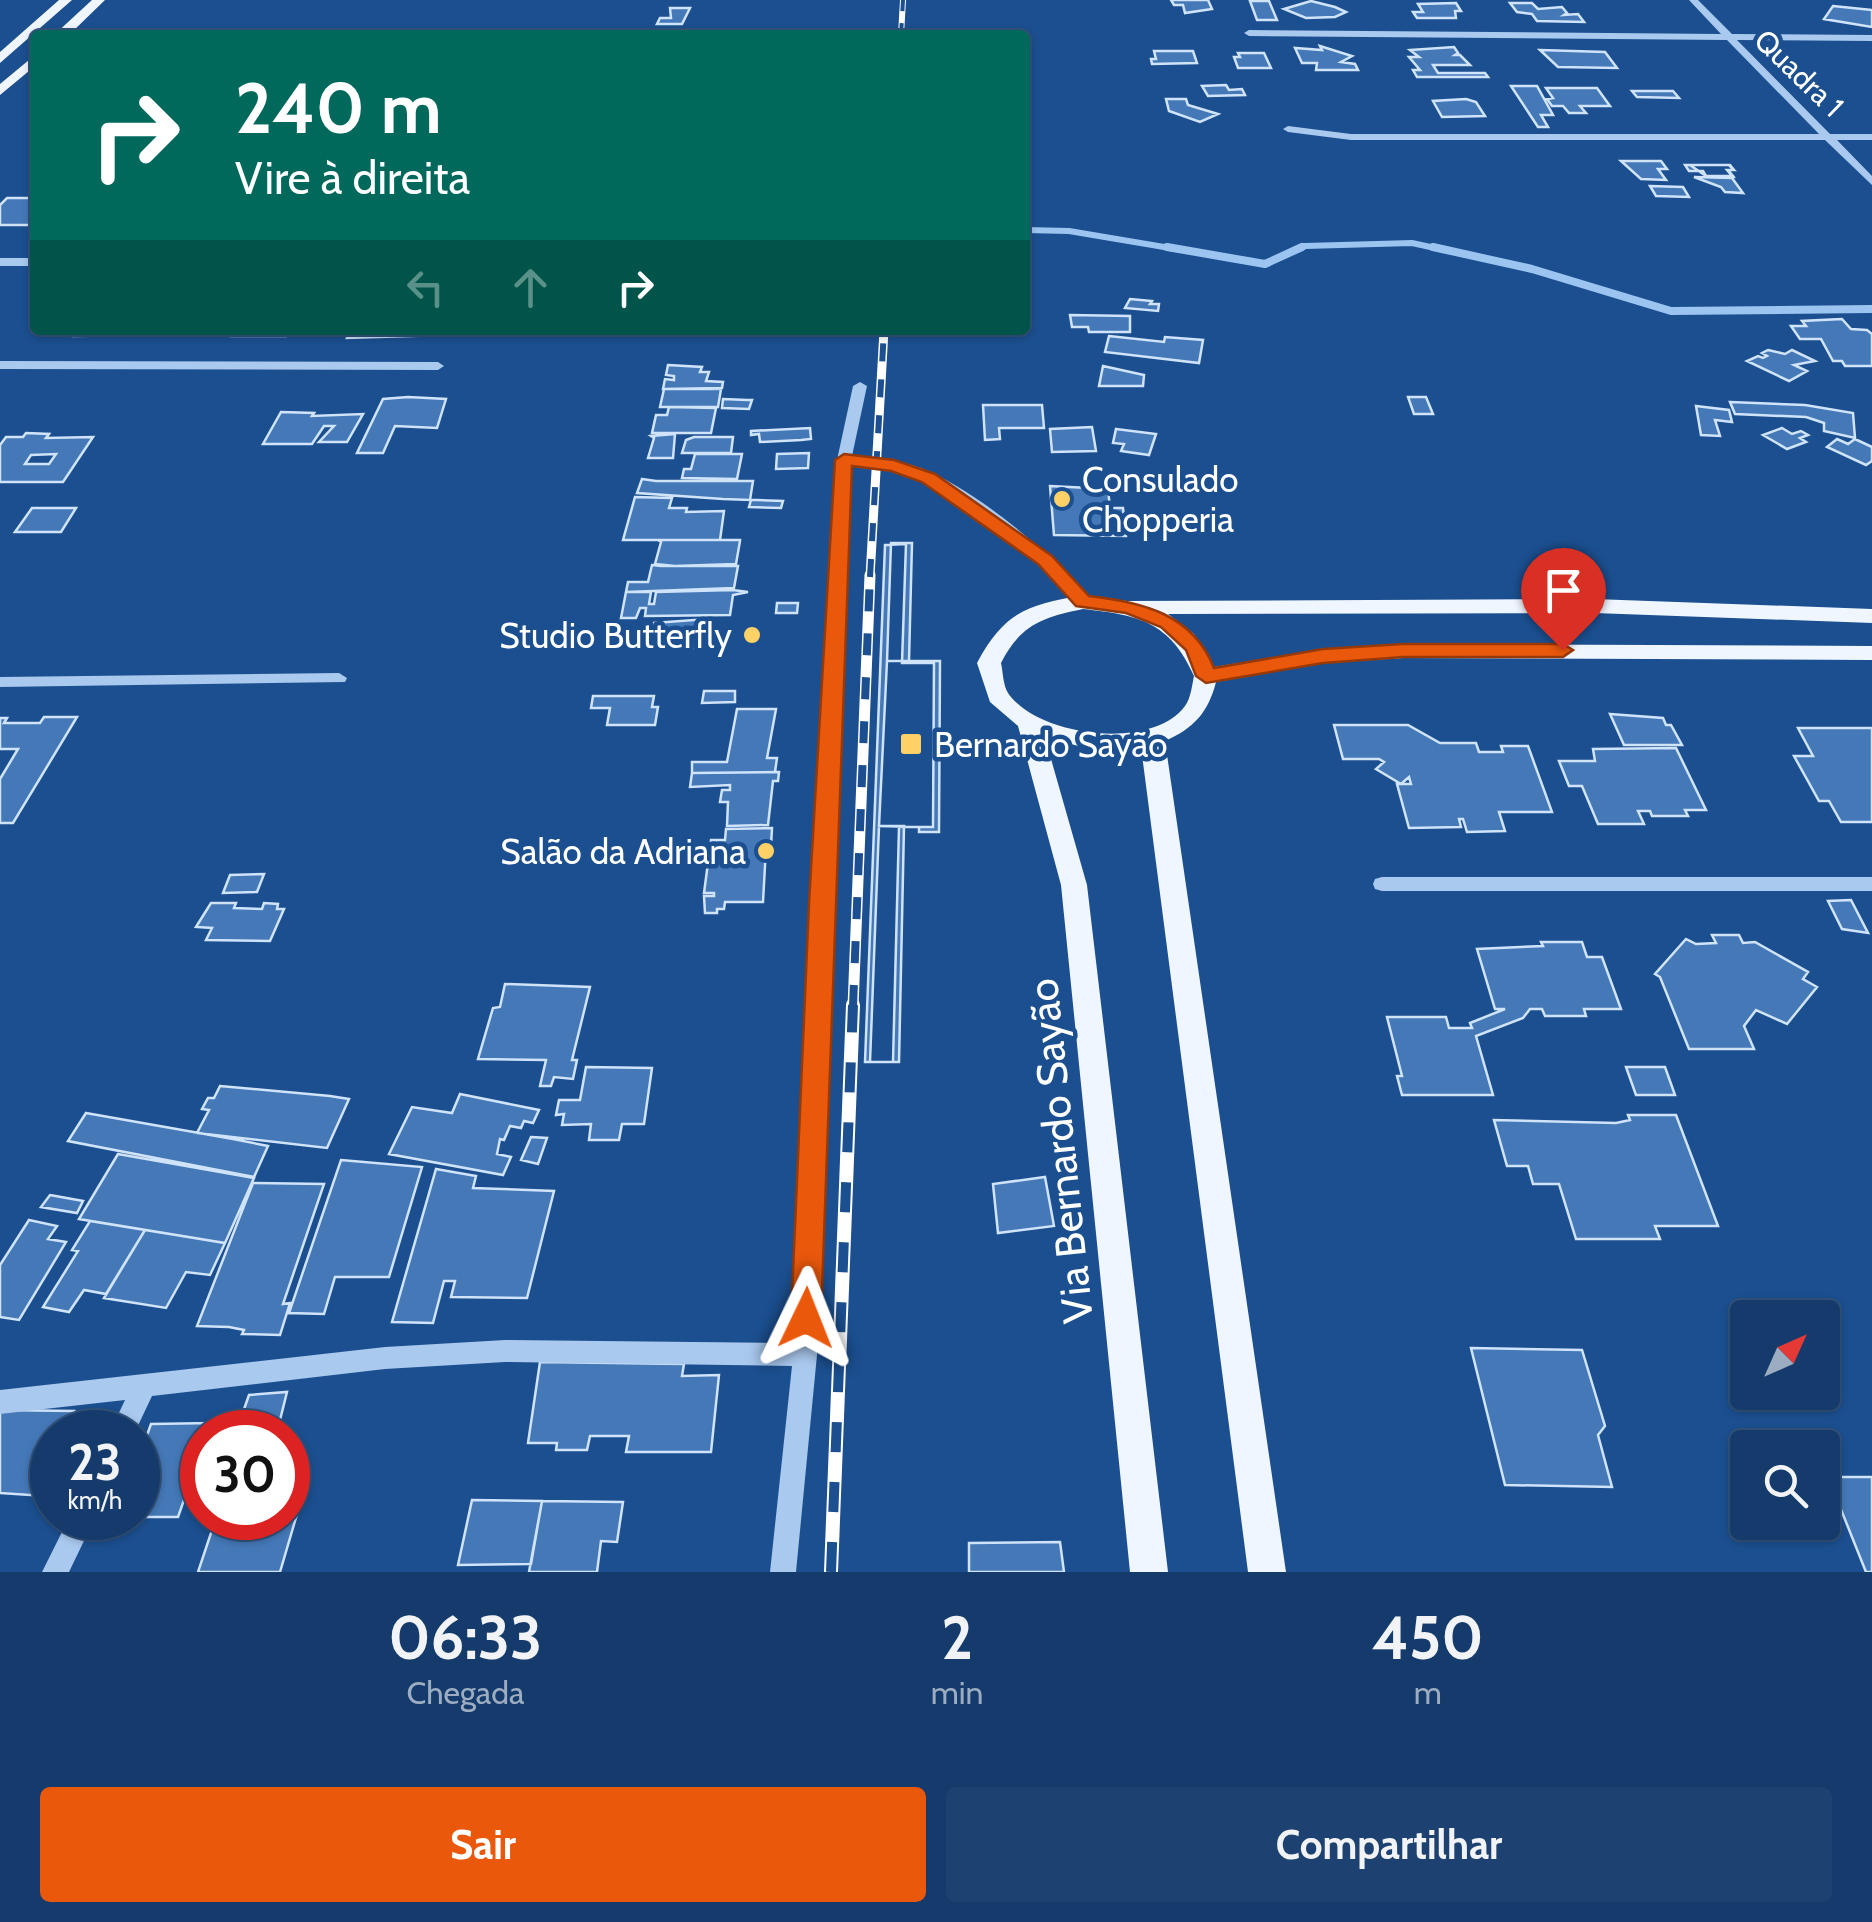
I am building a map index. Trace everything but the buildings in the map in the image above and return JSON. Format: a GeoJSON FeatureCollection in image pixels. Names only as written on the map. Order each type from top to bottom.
{"type":"FeatureCollection","features":[{"type":"Feature","properties":{"kind":"main road"},"geometry":{"type":"LineString","coordinates":[[32,30],[66,0]]}},
{"type":"Feature","properties":{"kind":"main road"},"geometry":{"type":"LineString","coordinates":[[66,30],[99,0]]}},
{"type":"Feature","properties":{"kind":"main road"},"geometry":{"type":"LineString","coordinates":[[0,59],[30,32]]}},
{"type":"Feature","properties":{"kind":"main road"},"geometry":{"type":"LineString","coordinates":[[0,91],[30,64]]}},
{"type":"Feature","properties":{"kind":"main road"},"geometry":{"type":"LineString","coordinates":[[1130,607],[1168,623],[1195,647],[1206,676],[1194,712],[1152,737],[1090,744],[1030,726],[998,697],[988,663],[1003,632],[1037,611],[1083,602],[1130,607],[1592,608],[1803,611],[1872,616]]}},
{"type":"Feature","properties":{"kind":"main road"},"geometry":{"type":"LineString","coordinates":[[1206,676],[1323,656],[1403,651],[1872,653]]}},
{"type":"Feature","properties":{"kind":"main road","name":"Via Bernardo Sayão"},"geometry":{"type":"LineString","coordinates":[[1030,726],[1074,885],[1149,1572]]}},
{"type":"Feature","properties":{"kind":"main road"},"geometry":{"type":"LineString","coordinates":[[1152,737],[1267,1572]]}},
{"type":"Feature","properties":{"kind":"street","name":"Quadra 1"},"geometry":{"type":"LineString","coordinates":[[1693,0],[1872,182]]}},
{"type":"Feature","properties":{"kind":"street"},"geometry":{"type":"LineString","coordinates":[[1250,33],[1872,38]]}},
{"type":"Feature","properties":{"kind":"street"},"geometry":{"type":"LineString","coordinates":[[1288,130],[1365,137],[1872,138]]}},
{"type":"Feature","properties":{"kind":"street"},"geometry":{"type":"LineString","coordinates":[[0,262],[30,262]]}},
{"type":"Feature","properties":{"kind":"street"},"geometry":{"type":"LineString","coordinates":[[0,366],[438,366]]}},
{"type":"Feature","properties":{"kind":"street"},"geometry":{"type":"LineString","coordinates":[[782,1572],[805,1355],[821,903],[844,460],[860,386]]}},
{"type":"Feature","properties":{"kind":"street"},"geometry":{"type":"LineString","coordinates":[[844,460],[894,466],[929,478],[1045,560],[1083,602]]}},
{"type":"Feature","properties":{"kind":"street"},"geometry":{"type":"LineString","coordinates":[[0,682],[338,678]]}},
{"type":"Feature","properties":{"kind":"street"},"geometry":{"type":"LineString","coordinates":[[1382,884],[1872,884]]}},
{"type":"Feature","properties":{"kind":"street"},"geometry":{"type":"LineString","coordinates":[[0,1402],[385,1358],[505,1350],[805,1355]]}},
{"type":"Feature","properties":{"kind":"street"},"geometry":{"type":"LineString","coordinates":[[133,1410],[144,1386]]}},
{"type":"Feature","properties":{"kind":"street"},"geometry":{"type":"LineString","coordinates":[[55,1572],[71,1540]]}},
{"type":"Feature","properties":{"kind":"waterway"},"geometry":{"type":"LineString","coordinates":[[1030,230],[1069,231],[1182,250]]}},
{"type":"Feature","properties":{"kind":"waterway"},"geometry":{"type":"LineString","coordinates":[[1296,250],[1305,246],[1412,243],[1444,250]]}},
{"type":"Feature","properties":{"kind":"waterway"},"geometry":{"type":"LineString","coordinates":[[1167,247],[1265,264],[1302,247]]}},
{"type":"Feature","properties":{"kind":"waterway"},"geometry":{"type":"LineString","coordinates":[[1433,247],[1532,269],[1671,311],[1872,309]]}},
{"type":"Feature","properties":{"kind":"railway"},"geometry":{"type":"LineString","coordinates":[[901,30],[903,0]]}},
{"type":"Feature","properties":{"kind":"railway"},"geometry":{"type":"LineString","coordinates":[[870,577],[884,335]]}},
{"type":"Feature","properties":{"kind":"railway"},"geometry":{"type":"LineString","coordinates":[[853,1007],[870,575]]}},
{"type":"Feature","properties":{"kind":"railway"},"geometry":{"type":"LineString","coordinates":[[831,1572],[853,1005]]}},
{"type":"Feature","properties":{"kind":"place","name":"Consulado Chopperia"},"geometry":{"type":"Point","coordinates":[1062,499]}},
{"type":"Feature","properties":{"kind":"place","name":"Studio Butterfly"},"geometry":{"type":"Point","coordinates":[752,635]}},
{"type":"Feature","properties":{"kind":"place","name":"Bernardo Sayão"},"geometry":{"type":"Point","coordinates":[911,744]}},
{"type":"Feature","properties":{"kind":"place","name":"Salão da Adriana"},"geometry":{"type":"Point","coordinates":[766,851]}},
{"type":"Feature","properties":{"kind":"route"},"geometry":{"type":"LineString","coordinates":[[806,1318],[821,903],[844,460],[894,466],[929,478],[1045,560],[1083,602],[1130,607],[1168,623],[1195,647],[1206,676],[1323,656],[1563,650]]}}]}
